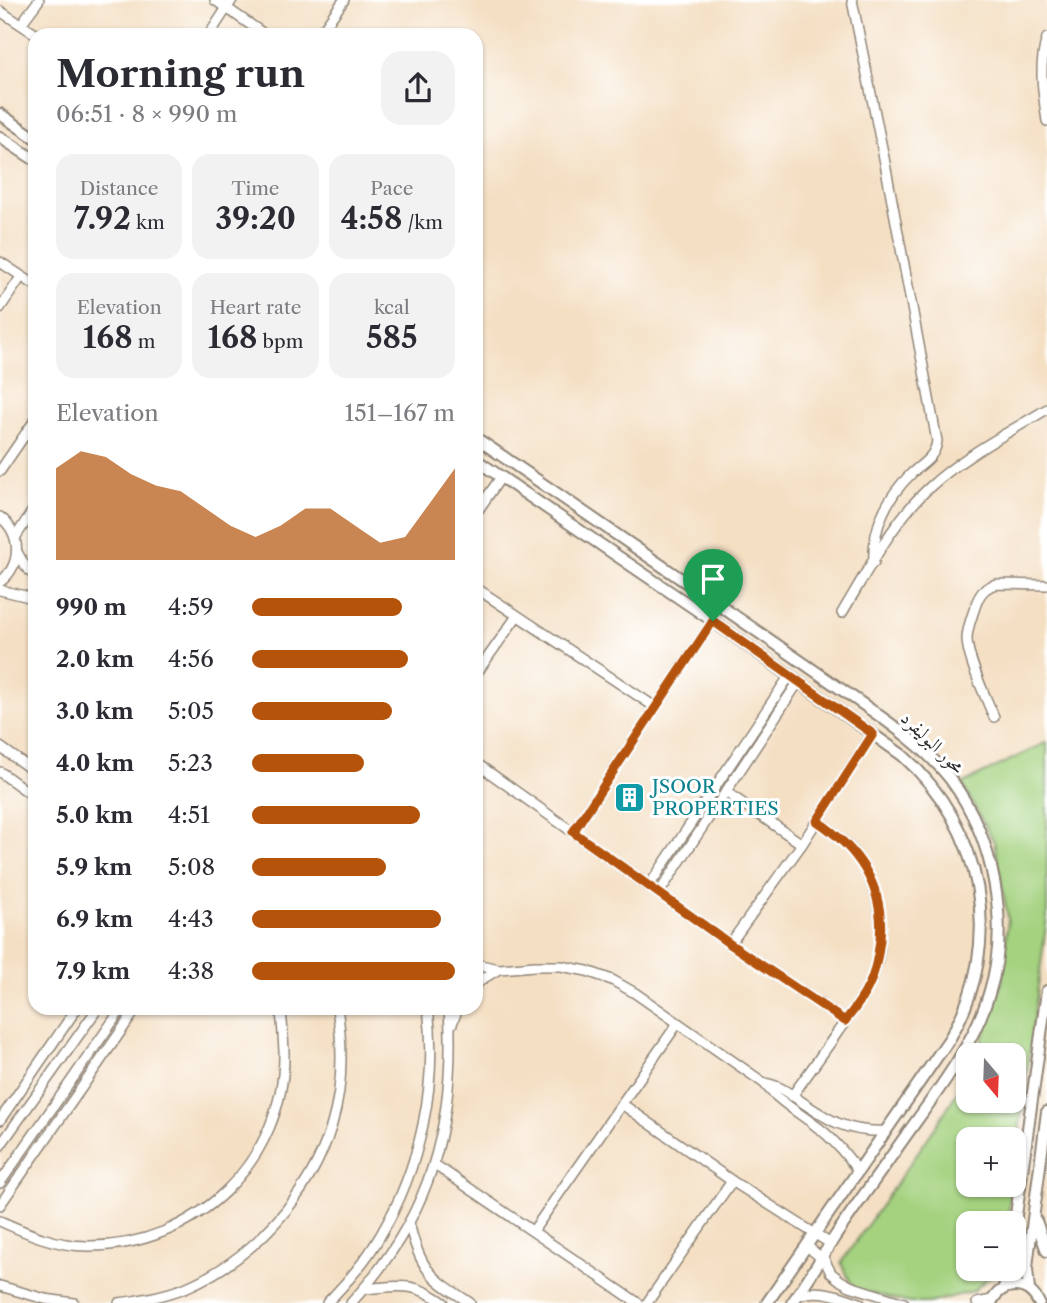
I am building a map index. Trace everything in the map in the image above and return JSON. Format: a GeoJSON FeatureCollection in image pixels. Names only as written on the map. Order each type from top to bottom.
{"type":"FeatureCollection","features":[{"type":"Feature","properties":{"kind":"street"},"geometry":{"type":"LineString","coordinates":[[21,24],[39,0]]}},
{"type":"Feature","properties":{"kind":"street"},"geometry":{"type":"LineString","coordinates":[[215,0],[229,4],[256,28]]}},
{"type":"Feature","properties":{"kind":"street"},"geometry":{"type":"LineString","coordinates":[[325,28],[344,0]]}},
{"type":"Feature","properties":{"kind":"street"},"geometry":{"type":"LineString","coordinates":[[852,0],[937,441],[931,457],[908,477],[884,511],[875,536],[874,562]]}},
{"type":"Feature","properties":{"kind":"street"},"geometry":{"type":"LineString","coordinates":[[214,28],[229,4]]}},
{"type":"Feature","properties":{"kind":"street"},"geometry":{"type":"LineString","coordinates":[[0,10],[28,29]]}},
{"type":"Feature","properties":{"kind":"street"},"geometry":{"type":"LineString","coordinates":[[1047,38],[1041,64],[1047,121]]}},
{"type":"Feature","properties":{"kind":"street"},"geometry":{"type":"LineString","coordinates":[[0,114],[28,133]]}},
{"type":"Feature","properties":{"kind":"street"},"geometry":{"type":"LineString","coordinates":[[0,137],[28,155]]}},
{"type":"Feature","properties":{"kind":"street"},"geometry":{"type":"LineString","coordinates":[[0,262],[28,281]]}},
{"type":"Feature","properties":{"kind":"street"},"geometry":{"type":"LineString","coordinates":[[0,307],[21,277]]}},
{"type":"Feature","properties":{"kind":"street"},"geometry":{"type":"LineString","coordinates":[[842,613],[901,520],[931,486],[979,450],[1047,409]]}},
{"type":"Feature","properties":{"kind":"street"},"geometry":{"type":"LineString","coordinates":[[0,471],[28,429]]}},
{"type":"Feature","properties":{"kind":"street","name":"محور البوليفرد"},"geometry":{"type":"LineString","coordinates":[[483,443],[904,735],[949,778],[981,834],[997,901],[999,933],[990,993],[979,1022],[953,1066],[794,1300]]}},
{"type":"Feature","properties":{"kind":"street","name":"محور البوليفرد"},"geometry":{"type":"LineString","coordinates":[[483,465],[713,621],[902,755],[924,776],[951,813],[964,840],[979,897],[981,926],[977,969],[964,1012],[950,1038],[767,1303]]}},
{"type":"Feature","properties":{"kind":"street"},"geometry":{"type":"LineString","coordinates":[[483,503],[501,477]]}},
{"type":"Feature","properties":{"kind":"street"},"geometry":{"type":"LineString","coordinates":[[0,517],[11,527],[17,552],[11,570],[0,582]]}},
{"type":"Feature","properties":{"kind":"street"},"geometry":{"type":"LineString","coordinates":[[15,538],[28,518]]}},
{"type":"Feature","properties":{"kind":"street"},"geometry":{"type":"LineString","coordinates":[[17,552],[28,569]]}},
{"type":"Feature","properties":{"kind":"street"},"geometry":{"type":"LineString","coordinates":[[994,717],[967,644],[969,626],[978,597],[989,586],[996,584],[1047,585]]}},
{"type":"Feature","properties":{"kind":"street"},"geometry":{"type":"LineString","coordinates":[[0,590],[28,597]]}},
{"type":"Feature","properties":{"kind":"street"},"geometry":{"type":"LineString","coordinates":[[483,594],[655,707]]}},
{"type":"Feature","properties":{"kind":"street"},"geometry":{"type":"LineString","coordinates":[[483,664],[517,616]]}},
{"type":"Feature","properties":{"kind":"street"},"geometry":{"type":"LineString","coordinates":[[573,832],[713,621]]}},
{"type":"Feature","properties":{"kind":"street"},"geometry":{"type":"LineString","coordinates":[[659,892],[726,792],[795,678]]}},
{"type":"Feature","properties":{"kind":"street"},"geometry":{"type":"LineString","coordinates":[[649,886],[795,678]]}},
{"type":"Feature","properties":{"kind":"street"},"geometry":{"type":"LineString","coordinates":[[730,944],[802,844],[873,734]]}},
{"type":"Feature","properties":{"kind":"street"},"geometry":{"type":"LineString","coordinates":[[0,747],[28,767]]}},
{"type":"Feature","properties":{"kind":"street"},"geometry":{"type":"LineString","coordinates":[[483,768],[730,944],[845,1021]]}},
{"type":"Feature","properties":{"kind":"street"},"geometry":{"type":"LineString","coordinates":[[0,772],[28,792]]}},
{"type":"Feature","properties":{"kind":"street"},"geometry":{"type":"LineString","coordinates":[[726,792],[802,844]]}},
{"type":"Feature","properties":{"kind":"street"},"geometry":{"type":"LineString","coordinates":[[792,1096],[860,1001],[875,971],[881,940],[880,908],[864,867],[835,833],[817,821]]}},
{"type":"Feature","properties":{"kind":"street"},"geometry":{"type":"LineString","coordinates":[[483,966],[499,969],[561,966],[612,980],[635,993],[764,1083],[776,1097],[826,1133],[858,1171]]}},
{"type":"Feature","properties":{"kind":"street"},"geometry":{"type":"LineString","coordinates":[[483,979],[499,969]]}},
{"type":"Feature","properties":{"kind":"street"},"geometry":{"type":"LineString","coordinates":[[1017,1211],[1047,991]]}},
{"type":"Feature","properties":{"kind":"street"},"geometry":{"type":"LineString","coordinates":[[0,1120],[72,1015]]}},
{"type":"Feature","properties":{"kind":"street"},"geometry":{"type":"LineString","coordinates":[[0,1146],[93,1015]]}},
{"type":"Feature","properties":{"kind":"street"},"geometry":{"type":"LineString","coordinates":[[0,1183],[117,1015]]}},
{"type":"Feature","properties":{"kind":"street"},"geometry":{"type":"LineString","coordinates":[[0,1205],[132,1015]]}},
{"type":"Feature","properties":{"kind":"street"},"geometry":{"type":"LineString","coordinates":[[0,1221],[55,1242],[84,1247],[113,1246],[173,1229],[202,1212],[227,1191],[248,1164],[273,1118],[284,1066],[281,1015]]}},
{"type":"Feature","properties":{"kind":"street"},"geometry":{"type":"LineString","coordinates":[[119,1303],[158,1297],[185,1288],[210,1275],[256,1242],[293,1201],[320,1156],[332,1124],[339,1089],[341,1055],[338,1015]]}},
{"type":"Feature","properties":{"kind":"street"},"geometry":{"type":"LineString","coordinates":[[327,1303],[369,1252],[394,1211],[406,1184],[428,1091],[431,1044],[429,1015]]}},
{"type":"Feature","properties":{"kind":"street"},"geometry":{"type":"LineString","coordinates":[[351,1303],[390,1256],[410,1223],[435,1165],[451,1068],[449,1015]]}},
{"type":"Feature","properties":{"kind":"street"},"geometry":{"type":"LineString","coordinates":[[450,1028],[455,1015]]}},
{"type":"Feature","properties":{"kind":"street"},"geometry":{"type":"LineString","coordinates":[[533,1231],[678,1023]]}},
{"type":"Feature","properties":{"kind":"street"},"geometry":{"type":"LineString","coordinates":[[764,1083],[777,1086],[838,1125],[866,1131],[886,1131]]}},
{"type":"Feature","properties":{"kind":"street"},"geometry":{"type":"LineString","coordinates":[[622,1104],[732,1181],[831,1244]]}},
{"type":"Feature","properties":{"kind":"street"},"geometry":{"type":"LineString","coordinates":[[1038,1298],[1027,1269],[1047,1112]]}},
{"type":"Feature","properties":{"kind":"street"},"geometry":{"type":"LineString","coordinates":[[435,1165],[638,1303]]}},
{"type":"Feature","properties":{"kind":"street"},"geometry":{"type":"LineString","coordinates":[[647,1303],[732,1181]]}},
{"type":"Feature","properties":{"kind":"street"},"geometry":{"type":"LineString","coordinates":[[1034,1216],[1047,1251]]}},
{"type":"Feature","properties":{"kind":"street"},"geometry":{"type":"LineString","coordinates":[[410,1223],[417,1252],[430,1274],[470,1303]]}},
{"type":"Feature","properties":{"kind":"street"},"geometry":{"type":"LineString","coordinates":[[807,1246],[822,1258],[835,1277],[853,1287],[904,1303]]}},
{"type":"Feature","properties":{"kind":"street"},"geometry":{"type":"LineString","coordinates":[[1004,1289],[1006,1281]]}},
{"type":"Feature","properties":{"kind":"street"},"geometry":{"type":"LineString","coordinates":[[0,1286],[23,1294],[74,1303]]}},
{"type":"Feature","properties":{"kind":"street"},"geometry":{"type":"LineString","coordinates":[[977,1303],[991,1301],[1004,1289],[1012,1286],[1021,1287],[1038,1298]]}},
{"type":"Feature","properties":{"kind":"street"},"geometry":{"type":"LineString","coordinates":[[364,1289],[415,1287],[444,1303]]}},
{"type":"Feature","properties":{"kind":"street"},"geometry":{"type":"LineString","coordinates":[[849,1299],[853,1287]]}},
{"type":"Feature","properties":{"kind":"street"},"geometry":{"type":"LineString","coordinates":[[794,1300],[805,1293],[817,1293],[833,1294],[860,1303]]}},
{"type":"Feature","properties":{"kind":"green space"},"geometry":{"type":"Polygon","coordinates":[[[1047,742],[1047,918],[1026,1079],[1026,1043],[981,1043],[1002,982],[1008,918],[994,842],[962,784],[1047,742]]]}},
{"type":"Feature","properties":{"kind":"green space"},"geometry":{"type":"Polygon","coordinates":[[[956,1094],[956,1113],[1022,1113],[1020,1127],[956,1127],[956,1197],[1010,1197],[1009,1211],[956,1211],[956,1281],[985,1281],[973,1291],[929,1303],[909,1303],[854,1289],[841,1263],[956,1094]]]}},
{"type":"Feature","properties":{"kind":"place","name":"JSOOR PROPERTIES"},"geometry":{"type":"Point","coordinates":[629,797]}},
{"type":"Feature","properties":{"kind":"route"},"geometry":{"type":"LineString","coordinates":[[713,621],[873,734],[817,821],[835,833],[851,849],[874,887],[880,908],[881,940],[875,971],[860,1001],[845,1021],[730,944],[573,832],[713,621]]}}]}
